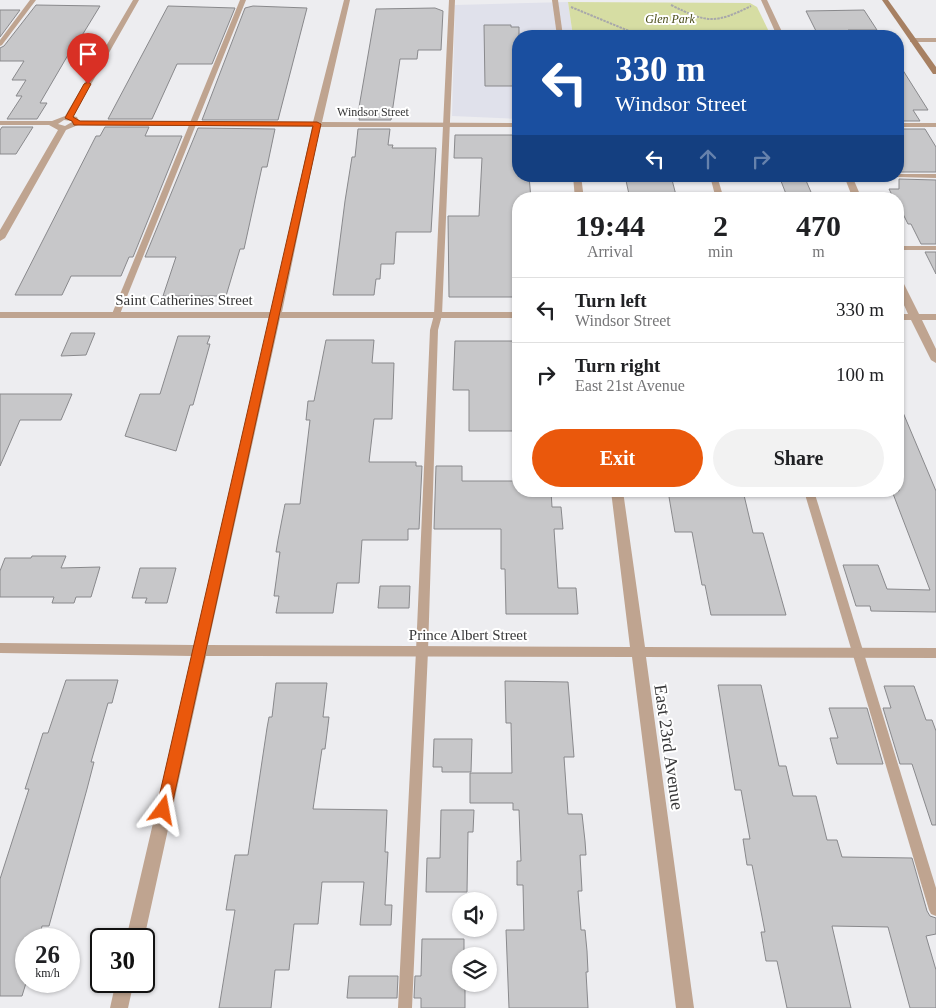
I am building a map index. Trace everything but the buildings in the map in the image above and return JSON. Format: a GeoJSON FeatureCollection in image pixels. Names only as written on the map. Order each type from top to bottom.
{"type":"FeatureCollection","features":[{"type":"Feature","properties":{"kind":"main road"},"geometry":{"type":"LineString","coordinates":[[885,0],[936,72]]}},
{"type":"Feature","properties":{"kind":"street"},"geometry":{"type":"LineString","coordinates":[[68,118],[136,0]]}},
{"type":"Feature","properties":{"kind":"street"},"geometry":{"type":"LineString","coordinates":[[136,928],[276,315],[317,124],[347,0]]}},
{"type":"Feature","properties":{"kind":"street"},"geometry":{"type":"LineString","coordinates":[[764,0],[779,30]]}},
{"type":"Feature","properties":{"kind":"street"},"geometry":{"type":"LineString","coordinates":[[913,40],[936,40]]}},
{"type":"Feature","properties":{"kind":"street"},"geometry":{"type":"LineString","coordinates":[[0,123],[53,123],[57,120],[68,118],[76,120],[73,126],[63,128],[54,126],[53,123]]}},
{"type":"Feature","properties":{"kind":"street","name":"Windsor Street"},"geometry":{"type":"LineString","coordinates":[[76,123],[512,125]]}},
{"type":"Feature","properties":{"kind":"street"},"geometry":{"type":"LineString","coordinates":[[904,125],[936,125]]}},
{"type":"Feature","properties":{"kind":"street"},"geometry":{"type":"LineString","coordinates":[[0,238],[63,128]]}},
{"type":"Feature","properties":{"kind":"street"},"geometry":{"type":"LineString","coordinates":[[904,294],[936,360]]}},
{"type":"Feature","properties":{"kind":"street","name":"Saint Catherines Street"},"geometry":{"type":"LineString","coordinates":[[0,315],[512,315]]}},
{"type":"Feature","properties":{"kind":"street"},"geometry":{"type":"LineString","coordinates":[[904,317],[936,317]]}},
{"type":"Feature","properties":{"kind":"street","name":"East 23rd Avenue"},"geometry":{"type":"LineString","coordinates":[[618,497],[685,1008]]}},
{"type":"Feature","properties":{"kind":"street","name":"Prince Albert Street"},"geometry":{"type":"LineString","coordinates":[[0,648],[199,651],[936,653]]}},
{"type":"Feature","properties":{"kind":"street"},"geometry":{"type":"LineString","coordinates":[[119,1008],[122,993]]}},
{"type":"Feature","properties":{"kind":"lane"},"geometry":{"type":"LineString","coordinates":[[0,44],[34,0]]}},
{"type":"Feature","properties":{"kind":"lane"},"geometry":{"type":"LineString","coordinates":[[116,314],[243,0]]}},
{"type":"Feature","properties":{"kind":"lane"},"geometry":{"type":"LineString","coordinates":[[405,1008],[422,651],[434,330],[438,315],[452,0]]}},
{"type":"Feature","properties":{"kind":"lane"},"geometry":{"type":"LineString","coordinates":[[555,0],[559,30]]}},
{"type":"Feature","properties":{"kind":"lane"},"geometry":{"type":"LineString","coordinates":[[904,176],[936,176]]}},
{"type":"Feature","properties":{"kind":"lane"},"geometry":{"type":"LineString","coordinates":[[904,248],[936,248]]}},
{"type":"Feature","properties":{"kind":"lane"},"geometry":{"type":"LineString","coordinates":[[811,497],[936,910]]}},
{"type":"Feature","properties":{"kind":"path"},"geometry":{"type":"LineString","coordinates":[[671,5],[714,22],[751,6]]}},
{"type":"Feature","properties":{"kind":"path"},"geometry":{"type":"LineString","coordinates":[[571,6],[627,30]]}},
{"type":"Feature","properties":{"kind":"shaded area"},"geometry":{"type":"Polygon","coordinates":[[[568,2],[572,30],[512,30],[512,119],[452,116],[455,5],[568,2]]]}},
{"type":"Feature","properties":{"kind":"green space","name":"Glen Park"},"geometry":{"type":"Polygon","coordinates":[[[568,2],[750,3],[757,7],[768,30],[572,30],[568,2]]]}},
{"type":"Feature","properties":{"kind":"route"},"geometry":{"type":"LineString","coordinates":[[88,84],[68,118],[76,120],[76,123],[317,124],[276,315],[163,810]]}}]}
